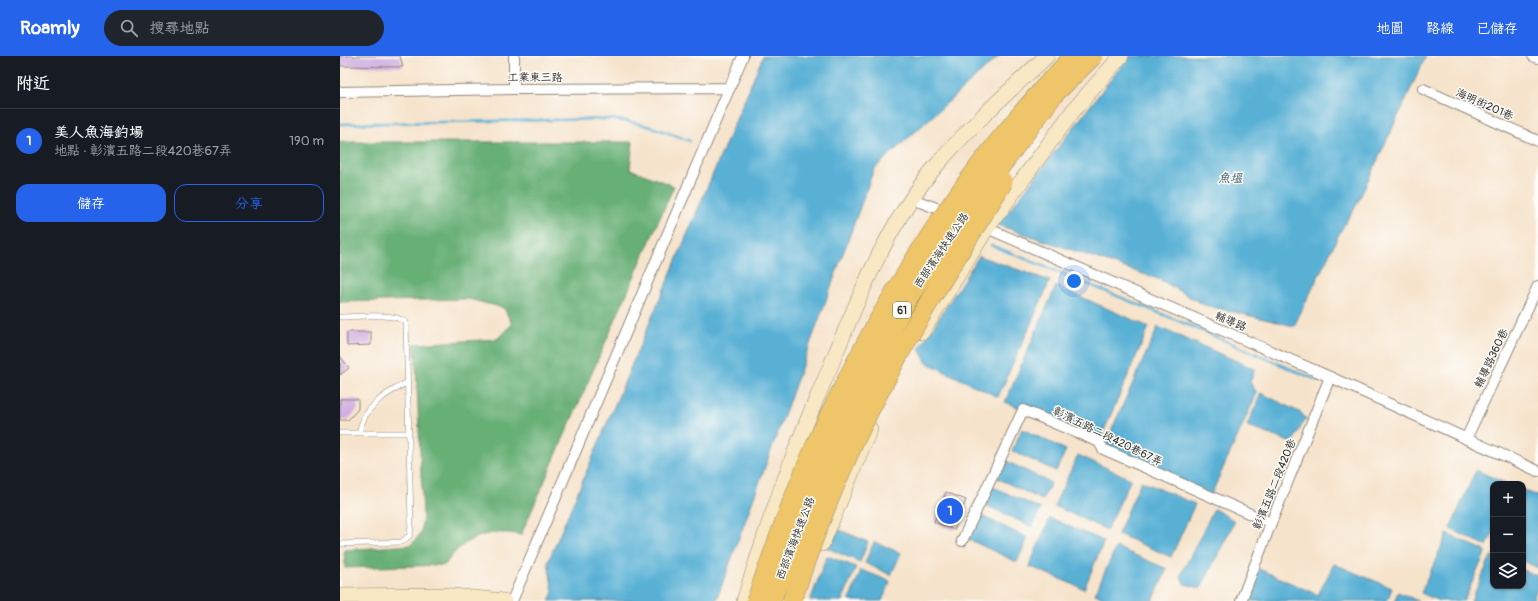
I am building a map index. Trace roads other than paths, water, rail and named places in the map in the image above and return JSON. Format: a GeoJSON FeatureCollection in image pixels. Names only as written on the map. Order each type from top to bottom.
{"type":"FeatureCollection","features":[{"type":"Feature","properties":{"kind":"highway","name":"西部濱海快速公路"},"geometry":{"type":"LineString","coordinates":[[772,601],[819,477],[843,422],[908,298],[1044,87],[1074,56]]}},
{"type":"Feature","properties":{"kind":"highway","name":"西部濱海快速公路"},"geometry":{"type":"LineString","coordinates":[[756,601],[788,512],[829,414],[895,291],[966,184],[1093,56]]}},
{"type":"Feature","properties":{"kind":"highway"},"geometry":{"type":"LineString","coordinates":[[752,601],[781,513],[823,413],[888,286],[959,176],[982,149],[1010,139],[1004,179],[888,374],[858,432],[817,530],[792,601]]}},
{"type":"Feature","properties":{"kind":"street"},"geometry":{"type":"LineString","coordinates":[[514,56],[514,89]]}},
{"type":"Feature","properties":{"kind":"street"},"geometry":{"type":"LineString","coordinates":[[512,601],[743,56]]}},
{"type":"Feature","properties":{"kind":"street"},"geometry":{"type":"LineString","coordinates":[[744,601],[790,465],[864,283],[894,228],[912,198],[936,166],[984,114],[1048,56]]}},
{"type":"Feature","properties":{"kind":"street"},"geometry":{"type":"LineString","coordinates":[[801,601],[826,533],[894,377],[986,228],[1073,111],[1121,56]]}},
{"type":"Feature","properties":{"kind":"street"},"geometry":{"type":"LineString","coordinates":[[1533,56],[1538,58]]}},
{"type":"Feature","properties":{"kind":"street","name":"工業東三路"},"geometry":{"type":"LineString","coordinates":[[340,92],[514,89],[730,88]]}},
{"type":"Feature","properties":{"kind":"street","name":"海明街201巷"},"geometry":{"type":"LineString","coordinates":[[1423,89],[1538,141]]}},
{"type":"Feature","properties":{"kind":"street","name":"輔導路"},"geometry":{"type":"LineString","coordinates":[[912,198],[986,228],[1330,377],[1538,471]]}},
{"type":"Feature","properties":{"kind":"street","name":"輔導路360巷"},"geometry":{"type":"LineString","coordinates":[[1466,439],[1538,286]]}},
{"type":"Feature","properties":{"kind":"street","name":"彰濱五路二段420巷"},"geometry":{"type":"LineString","coordinates":[[1241,601],[1330,377]]}},
{"type":"Feature","properties":{"kind":"street","name":"彰濱五路二段420巷67弄"},"geometry":{"type":"LineString","coordinates":[[962,541],[1024,410],[1098,442],[1103,449],[1271,523]]}},
{"type":"Feature","properties":{"kind":"street"},"geometry":{"type":"LineString","coordinates":[[340,596],[442,595],[504,601]]}},
{"type":"Feature","properties":{"kind":"lane"},"geometry":{"type":"LineString","coordinates":[[340,317],[393,316],[403,319],[406,322],[411,524],[410,535],[402,542],[340,544]]}},
{"type":"Feature","properties":{"kind":"lane"},"geometry":{"type":"LineString","coordinates":[[359,433],[361,421],[377,400],[391,390],[408,382]]}},
{"type":"Feature","properties":{"kind":"lane"},"geometry":{"type":"LineString","coordinates":[[340,433],[409,433]]}},
{"type":"Feature","properties":{"kind":"water"},"geometry":{"type":"Polygon","coordinates":[[[763,56],[999,56],[874,169],[716,601],[549,601],[553,592],[548,562],[763,56]]]}},
{"type":"Feature","properties":{"kind":"water","name":"魚塭"},"geometry":{"type":"Polygon","coordinates":[[[1129,56],[1426,56],[1357,204],[1341,230],[1294,326],[1204,305],[1161,280],[998,225],[1129,56]]]}},
{"type":"Feature","properties":{"kind":"water"},"geometry":{"type":"Polygon","coordinates":[[[979,256],[1050,281],[998,397],[927,363],[919,349],[979,256]]]}},
{"type":"Feature","properties":{"kind":"water"},"geometry":{"type":"Polygon","coordinates":[[[1056,286],[1149,327],[1099,442],[1005,402],[1056,286]]]}},
{"type":"Feature","properties":{"kind":"water"},"geometry":{"type":"Polygon","coordinates":[[[1158,327],[1255,369],[1250,382],[1257,393],[1210,497],[1103,449],[1158,327]]]}},
{"type":"Feature","properties":{"kind":"water"},"geometry":{"type":"Polygon","coordinates":[[[1261,393],[1301,413],[1306,418],[1292,443],[1247,426],[1261,393]]]}},
{"type":"Feature","properties":{"kind":"water"},"geometry":{"type":"Polygon","coordinates":[[[1022,429],[1066,450],[1056,471],[1012,451],[1022,429]]]}},
{"type":"Feature","properties":{"kind":"water"},"geometry":{"type":"Polygon","coordinates":[[[1078,455],[1131,479],[1107,530],[1054,506],[1078,455]]]}},
{"type":"Feature","properties":{"kind":"water"},"geometry":{"type":"Polygon","coordinates":[[[1006,461],[1051,483],[1042,500],[997,478],[1006,461]]]}},
{"type":"Feature","properties":{"kind":"water"},"geometry":{"type":"Polygon","coordinates":[[[1476,470],[1500,481],[1490,481],[1490,540],[1487,546],[1450,529],[1476,470]]]}},
{"type":"Feature","properties":{"kind":"water"},"geometry":{"type":"Polygon","coordinates":[[[1141,481],[1195,504],[1171,557],[1118,534],[1141,481]]]}},
{"type":"Feature","properties":{"kind":"water"},"geometry":{"type":"Polygon","coordinates":[[[993,487],[1041,509],[1032,527],[985,505],[993,487]]]}},
{"type":"Feature","properties":{"kind":"water"},"geometry":{"type":"Polygon","coordinates":[[[1526,491],[1538,496],[1538,568],[1526,562],[1526,491]]]}},
{"type":"Feature","properties":{"kind":"water"},"geometry":{"type":"Polygon","coordinates":[[[1214,509],[1235,521],[1201,588],[1184,584],[1181,575],[1214,509]]]}},
{"type":"Feature","properties":{"kind":"water"},"geometry":{"type":"Polygon","coordinates":[[[979,515],[1028,538],[1017,562],[968,539],[979,515]]]}},
{"type":"Feature","properties":{"kind":"water"},"geometry":{"type":"Polygon","coordinates":[[[1050,518],[1104,541],[1084,589],[1029,566],[1050,518]]]}},
{"type":"Feature","properties":{"kind":"water"},"geometry":{"type":"Polygon","coordinates":[[[835,528],[868,542],[860,562],[827,548],[835,528]]]}},
{"type":"Feature","properties":{"kind":"water"},"geometry":{"type":"Polygon","coordinates":[[[1447,534],[1486,551],[1464,601],[1439,601],[1421,593],[1447,534]]]}},
{"type":"Feature","properties":{"kind":"water"},"geometry":{"type":"Polygon","coordinates":[[[874,542],[901,553],[891,575],[865,563],[874,542]]]}},
{"type":"Feature","properties":{"kind":"water"},"geometry":{"type":"Polygon","coordinates":[[[1116,547],[1167,569],[1153,601],[1111,601],[1095,594],[1116,547]]]}},
{"type":"Feature","properties":{"kind":"water"},"geometry":{"type":"Polygon","coordinates":[[[827,556],[856,567],[842,601],[810,601],[827,556]]]}},
{"type":"Feature","properties":{"kind":"water"},"geometry":{"type":"Polygon","coordinates":[[[1490,558],[1490,589],[1526,589],[1526,571],[1538,576],[1538,587],[1532,601],[1471,601],[1490,558]]]}},
{"type":"Feature","properties":{"kind":"water"},"geometry":{"type":"Polygon","coordinates":[[[1334,564],[1392,588],[1387,601],[1252,601],[1246,598],[1259,569],[1318,595],[1334,564]]]}},
{"type":"Feature","properties":{"kind":"water"},"geometry":{"type":"Polygon","coordinates":[[[861,570],[890,581],[882,601],[849,601],[861,570]]]}},
{"type":"Feature","properties":{"kind":"water"},"geometry":{"type":"Polygon","coordinates":[[[1398,592],[1418,601],[1394,601],[1398,592]]]}},
{"type":"Feature","properties":{"kind":"waterway"},"geometry":{"type":"LineString","coordinates":[[340,124],[608,119],[649,127],[690,141]]}},
{"type":"Feature","properties":{"kind":"waterway"},"geometry":{"type":"LineString","coordinates":[[991,245],[1179,321],[1319,381]]}},
{"type":"Feature","properties":{"kind":"place","name":"美人魚海釣場"},"geometry":{"type":"Point","coordinates":[950,511]}}]}
